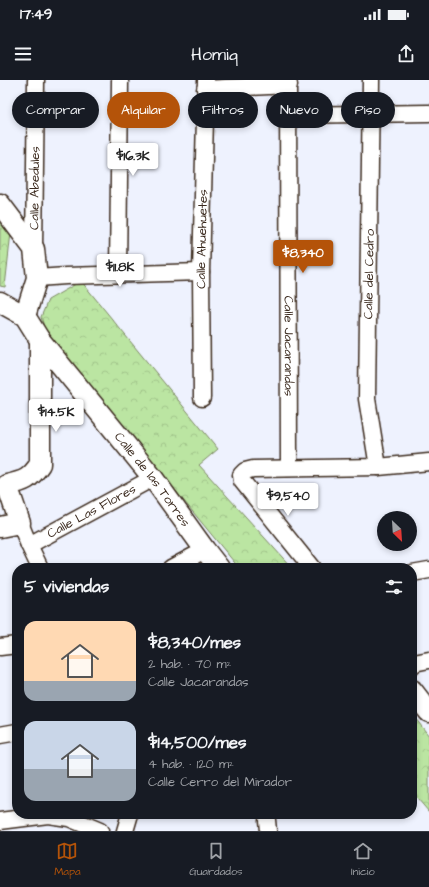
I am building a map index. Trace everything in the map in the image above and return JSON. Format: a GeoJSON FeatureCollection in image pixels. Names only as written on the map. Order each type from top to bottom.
{"type":"FeatureCollection","features":[{"type":"Feature","properties":{"kind":"street","name":"Calle Abedules"},"geometry":{"type":"LineString","coordinates":[[34,249],[36,80]]}},
{"type":"Feature","properties":{"kind":"street"},"geometry":{"type":"LineString","coordinates":[[118,274],[120,80]]}},
{"type":"Feature","properties":{"kind":"street","name":"Calle del Cedro"},"geometry":{"type":"LineString","coordinates":[[371,80],[371,92]]}},
{"type":"Feature","properties":{"kind":"street"},"geometry":{"type":"LineString","coordinates":[[206,84],[288,83]]}},
{"type":"Feature","properties":{"kind":"street","name":"Calle Ahuehuetes"},"geometry":{"type":"LineString","coordinates":[[202,398],[201,272],[206,84]]}},
{"type":"Feature","properties":{"kind":"street"},"geometry":{"type":"LineString","coordinates":[[395,114],[429,113]]}},
{"type":"Feature","properties":{"kind":"street","name":"Calle Jacarandas"},"geometry":{"type":"LineString","coordinates":[[289,128],[289,468]]}},
{"type":"Feature","properties":{"kind":"street","name":"Calle del Cedro"},"geometry":{"type":"LineString","coordinates":[[370,128],[367,399],[378,467]]}},
{"type":"Feature","properties":{"kind":"street"},"geometry":{"type":"LineString","coordinates":[[0,204],[34,249],[37,278],[25,316]]}},
{"type":"Feature","properties":{"kind":"street"},"geometry":{"type":"LineString","coordinates":[[37,278],[201,272]]}},
{"type":"Feature","properties":{"kind":"street","name":"Calle de las Torres"},"geometry":{"type":"LineString","coordinates":[[0,302],[25,316],[40,340],[153,478],[215,563]]}},
{"type":"Feature","properties":{"kind":"street"},"geometry":{"type":"LineString","coordinates":[[38,563],[4,484],[20,482],[32,475],[40,464],[40,340]]}},
{"type":"Feature","properties":{"kind":"street"},"geometry":{"type":"LineString","coordinates":[[308,563],[242,481],[241,476],[245,471],[252,469],[378,467],[429,462]]}},
{"type":"Feature","properties":{"kind":"street","name":"Calle Las Flores"},"geometry":{"type":"LineString","coordinates":[[29,545],[153,478]]}},
{"type":"Feature","properties":{"kind":"street"},"geometry":{"type":"LineString","coordinates":[[0,527],[20,523]]}},
{"type":"Feature","properties":{"kind":"street"},"geometry":{"type":"LineString","coordinates":[[180,563],[204,550]]}},
{"type":"Feature","properties":{"kind":"street"},"geometry":{"type":"LineString","coordinates":[[417,572],[429,570]]}},
{"type":"Feature","properties":{"kind":"street"},"geometry":{"type":"LineString","coordinates":[[0,647],[12,646]]}},
{"type":"Feature","properties":{"kind":"street"},"geometry":{"type":"LineString","coordinates":[[417,662],[429,660]]}},
{"type":"Feature","properties":{"kind":"street"},"geometry":{"type":"LineString","coordinates":[[417,696],[429,712]]}},
{"type":"Feature","properties":{"kind":"street"},"geometry":{"type":"LineString","coordinates":[[0,735],[12,733]]}},
{"type":"Feature","properties":{"kind":"street"},"geometry":{"type":"LineString","coordinates":[[0,821],[14,819]]}},
{"type":"Feature","properties":{"kind":"street"},"geometry":{"type":"LineString","coordinates":[[18,831],[27,819]]}},
{"type":"Feature","properties":{"kind":"street"},"geometry":{"type":"LineString","coordinates":[[71,819],[100,831]]}},
{"type":"Feature","properties":{"kind":"street"},"geometry":{"type":"LineString","coordinates":[[126,831],[129,819]]}},
{"type":"Feature","properties":{"kind":"green space"},"geometry":{"type":"Polygon","coordinates":[[[0,220],[11,232],[5,287],[0,286],[0,220]]]}},
{"type":"Feature","properties":{"kind":"green space"},"geometry":{"type":"Polygon","coordinates":[[[81,281],[218,449],[199,465],[287,563],[235,563],[46,333],[41,317],[48,300],[81,281]]]}},
{"type":"Feature","properties":{"kind":"green space"},"geometry":{"type":"Polygon","coordinates":[[[417,720],[429,736],[429,812],[417,798],[417,720]]]}}]}
